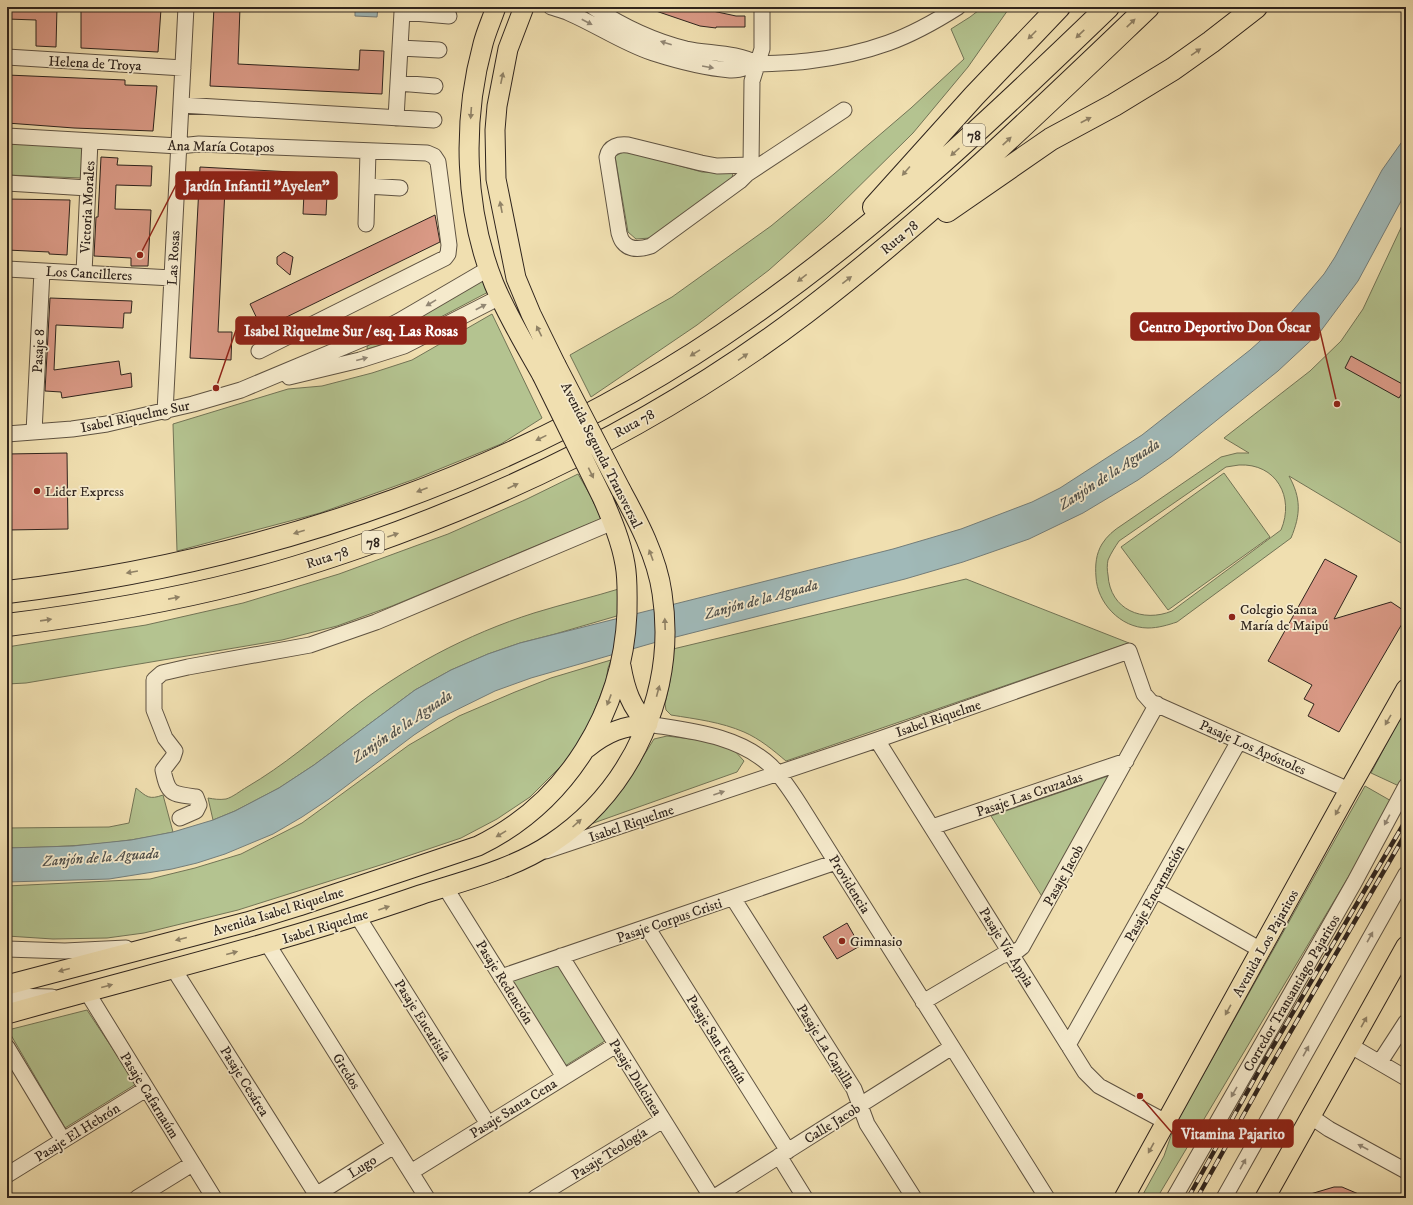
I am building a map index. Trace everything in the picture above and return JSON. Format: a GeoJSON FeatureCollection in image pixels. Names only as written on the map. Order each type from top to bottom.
{"type":"FeatureCollection","features":[{"type":"Feature","properties":{"kind":"highway"},"geometry":{"type":"LineString","coordinates":[[833,254],[974,96],[1059,7]]}},
{"type":"Feature","properties":{"kind":"highway","name":"Ruta 78"},"geometry":{"type":"LineString","coordinates":[[7,592],[82,581],[141,570],[241,548],[290,535],[397,500],[477,468],[572,423],[661,374],[747,319],[833,254],[890,208],[958,149],[1013,99],[1108,7]]}},
{"type":"Feature","properties":{"kind":"highway","name":"Ruta 78"},"geometry":{"type":"LineString","coordinates":[[7,625],[130,607],[244,582],[328,557],[403,531],[468,506],[542,472],[593,446],[677,399],[804,314],[883,251],[932,209],[1028,122],[1148,7]]}},
{"type":"Feature","properties":{"kind":"highway"},"geometry":{"type":"LineString","coordinates":[[883,251],[930,223],[1052,139],[1120,102],[1173,68],[1211,42],[1256,7]]}},
{"type":"Feature","properties":{"kind":"main road","name":"Avenida Segunda Transversal"},"geometry":{"type":"LineString","coordinates":[[496,7],[483,44],[475,84],[472,109],[470,155],[475,215],[488,269],[500,297],[549,370],[621,490],[650,549],[657,569],[662,592],[665,631],[664,656],[660,683],[648,724],[623,771],[612,787],[597,804],[576,824],[550,844],[521,860]]}},
{"type":"Feature","properties":{"kind":"main road","name":"Avenida Segunda Transversal"},"geometry":{"type":"LineString","coordinates":[[524,7],[508,49],[497,106],[495,130],[496,179],[516,278],[531,314],[549,370],[613,522],[625,564],[627,582],[626,628],[621,661],[605,710],[583,752],[562,783],[532,812]]}},
{"type":"Feature","properties":{"kind":"main road"},"geometry":{"type":"LineString","coordinates":[[500,297],[512,262]]}},
{"type":"Feature","properties":{"kind":"main road"},"geometry":{"type":"LineString","coordinates":[[621,661],[628,697],[634,709],[648,724]]}},
{"type":"Feature","properties":{"kind":"main road","name":"Avenida Los Pajaritos"},"geometry":{"type":"LineString","coordinates":[[1124,1198],[1406,689]]}},
{"type":"Feature","properties":{"kind":"main road"},"geometry":{"type":"LineString","coordinates":[[583,752],[599,739],[617,730],[635,725],[648,724]]}},
{"type":"Feature","properties":{"kind":"main road","name":"Avenida Isabel Riquelme"},"geometry":{"type":"LineString","coordinates":[[156,946],[299,906],[463,852],[494,839],[532,812]]}},
{"type":"Feature","properties":{"kind":"main road","name":"Isabel Riquelme"},"geometry":{"type":"LineString","coordinates":[[7,1014],[267,943],[358,916],[521,860]]}},
{"type":"Feature","properties":{"kind":"main road"},"geometry":{"type":"LineString","coordinates":[[7,985],[156,946]]}},
{"type":"Feature","properties":{"kind":"main road"},"geometry":{"type":"LineString","coordinates":[[1265,1198],[1406,946]]}},
{"type":"Feature","properties":{"kind":"street","name":"Las Rosas"},"geometry":{"type":"LineString","coordinates":[[165,412],[186,7]]}},
{"type":"Feature","properties":{"kind":"street"},"geometry":{"type":"LineString","coordinates":[[551,7],[572,14],[634,46],[679,61],[732,70],[744,69],[758,64],[808,61],[888,43],[933,22],[958,7]]}},
{"type":"Feature","properties":{"kind":"street"},"geometry":{"type":"LineString","coordinates":[[594,7],[622,24],[663,43],[686,49],[739,57],[758,64]]}},
{"type":"Feature","properties":{"kind":"street"},"geometry":{"type":"LineString","coordinates":[[749,170],[752,81],[762,49],[762,7]]}},
{"type":"Feature","properties":{"kind":"street"},"geometry":{"type":"LineString","coordinates":[[396,118],[402,12],[449,16]]}},
{"type":"Feature","properties":{"kind":"street"},"geometry":{"type":"LineString","coordinates":[[400,48],[439,50]]}},
{"type":"Feature","properties":{"kind":"street","name":"Helena de Troya"},"geometry":{"type":"LineString","coordinates":[[7,58],[183,68]]}},
{"type":"Feature","properties":{"kind":"street"},"geometry":{"type":"LineString","coordinates":[[398,83],[435,86]]}},
{"type":"Feature","properties":{"kind":"street"},"geometry":{"type":"LineString","coordinates":[[181,105],[434,120]]}},
{"type":"Feature","properties":{"kind":"street"},"geometry":{"type":"LineString","coordinates":[[749,170],[701,163],[628,145],[621,144],[614,146],[608,152],[607,157],[619,233],[623,242],[634,248],[643,249],[651,246],[740,181],[749,170],[844,110]]}},
{"type":"Feature","properties":{"kind":"street","name":"Ana María Cotapos"},"geometry":{"type":"LineString","coordinates":[[7,136],[179,146],[199,144],[427,153],[434,156],[438,162],[449,245],[448,254],[445,258],[259,351]]}},
{"type":"Feature","properties":{"kind":"street","name":"Victoria Morales"},"geometry":{"type":"LineString","coordinates":[[84,273],[90,141]]}},
{"type":"Feature","properties":{"kind":"street"},"geometry":{"type":"LineString","coordinates":[[366,224],[368,151]]}},
{"type":"Feature","properties":{"kind":"street"},"geometry":{"type":"LineString","coordinates":[[7,183],[88,188]]}},
{"type":"Feature","properties":{"kind":"street"},"geometry":{"type":"LineString","coordinates":[[367,186],[400,188]]}},
{"type":"Feature","properties":{"kind":"street","name":"Los Cancilleres"},"geometry":{"type":"LineString","coordinates":[[7,269],[172,278]]}},
{"type":"Feature","properties":{"kind":"street","name":"Isabel Riquelme Sur"},"geometry":{"type":"LineString","coordinates":[[7,434],[72,429],[107,424],[165,412],[222,396],[260,383],[370,336],[400,321],[488,269]]}},
{"type":"Feature","properties":{"kind":"street","name":"Pasaje 8"},"geometry":{"type":"LineString","coordinates":[[34,432],[42,271]]}},
{"type":"Feature","properties":{"kind":"street","name":"Isabel Riquelme Sur"},"geometry":{"type":"LineString","coordinates":[[260,383],[292,377],[385,353],[410,343],[500,297]]}},
{"type":"Feature","properties":{"kind":"street"},"geometry":{"type":"LineString","coordinates":[[180,818],[196,811],[199,805],[196,797],[174,793],[166,785],[163,770],[173,757],[175,751],[164,738],[154,710],[154,680],[162,673],[310,645],[383,619],[613,522]]}},
{"type":"Feature","properties":{"kind":"street","name":"Isabel Riquelme"},"geometry":{"type":"LineString","coordinates":[[521,860],[877,740],[1129,651],[1144,694],[1147,698],[1157,704]]}},
{"type":"Feature","properties":{"kind":"street","name":"Pasaje Los Apóstoles"},"geometry":{"type":"LineString","coordinates":[[1157,704],[1349,790]]}},
{"type":"Feature","properties":{"kind":"street","name":"Pasaje Jacob"},"geometry":{"type":"LineString","coordinates":[[923,1002],[1001,956],[1017,950],[1026,942],[1157,704]]}},
{"type":"Feature","properties":{"kind":"street","name":"Providencia"},"geometry":{"type":"LineString","coordinates":[[648,724],[687,730],[730,741],[753,752],[778,773],[836,862],[1047,1198]]}},
{"type":"Feature","properties":{"kind":"street","name":"Pasaje Vía Appia"},"geometry":{"type":"LineString","coordinates":[[877,740],[1085,1072],[1099,1086],[1166,1122]]}},
{"type":"Feature","properties":{"kind":"street","name":"Pasaje Encarnación"},"geometry":{"type":"LineString","coordinates":[[1068,1045],[1239,741]]}},
{"type":"Feature","properties":{"kind":"street","name":"Pasaje Las Cruzadas"},"geometry":{"type":"LineString","coordinates":[[932,827],[1126,761]]}},
{"type":"Feature","properties":{"kind":"street","name":"Corredor Transantiago Pajaritos"},"geometry":{"type":"LineString","coordinates":[[1174,1198],[1354,883],[1406,786]]}},
{"type":"Feature","properties":{"kind":"street","name":"Pasaje Corpus Cristi"},"geometry":{"type":"LineString","coordinates":[[501,976],[836,862]]}},
{"type":"Feature","properties":{"kind":"street"},"geometry":{"type":"LineString","coordinates":[[1224,1198],[1406,874]]}},
{"type":"Feature","properties":{"kind":"street","name":"Pasaje Redención"},"geometry":{"type":"LineString","coordinates":[[445,887],[564,1077]]}},
{"type":"Feature","properties":{"kind":"street"},"geometry":{"type":"LineString","coordinates":[[1155,890],[1261,950]]}},
{"type":"Feature","properties":{"kind":"street","name":"Pasaje La Capilla"},"geometry":{"type":"LineString","coordinates":[[733,898],[854,1089],[867,1124],[914,1198]]}},
{"type":"Feature","properties":{"kind":"street","name":"Pasaje Eucaristía"},"geometry":{"type":"LineString","coordinates":[[358,916],[488,1124]]}},
{"type":"Feature","properties":{"kind":"street","name":"Pasaje San Fermín"},"geometry":{"type":"LineString","coordinates":[[647,927],[783,1154],[805,1198]]}},
{"type":"Feature","properties":{"kind":"street","name":"Gredos"},"geometry":{"type":"LineString","coordinates":[[267,943],[427,1198]]}},
{"type":"Feature","properties":{"kind":"street","name":"Avenida Isabel Riquelme"},"geometry":{"type":"LineString","coordinates":[[7,949],[78,950],[156,946]]}},
{"type":"Feature","properties":{"kind":"street","name":"Pasaje Dulcinea"},"geometry":{"type":"LineString","coordinates":[[561,956],[712,1198]]}},
{"type":"Feature","properties":{"kind":"street","name":"Pasaje Cesárea"},"geometry":{"type":"LineString","coordinates":[[173,968],[313,1196]]}},
{"type":"Feature","properties":{"kind":"street"},"geometry":{"type":"LineString","coordinates":[[7,996],[28,997],[78,994]]}},
{"type":"Feature","properties":{"kind":"street","name":"Pasaje Cafarnaúm"},"geometry":{"type":"LineString","coordinates":[[78,994],[146,1089],[214,1198]]}},
{"type":"Feature","properties":{"kind":"street"},"geometry":{"type":"LineString","coordinates":[[1380,1062],[1406,1022]]}},
{"type":"Feature","properties":{"kind":"street","name":"Pasaje Santa Cena"},"geometry":{"type":"LineString","coordinates":[[410,1172],[616,1045]]}},
{"type":"Feature","properties":{"kind":"street"},"geometry":{"type":"LineString","coordinates":[[1351,1046],[1406,1078]]}},
{"type":"Feature","properties":{"kind":"street"},"geometry":{"type":"LineString","coordinates":[[7,1047],[63,1140]]}},
{"type":"Feature","properties":{"kind":"street","name":"Calle Jacob"},"geometry":{"type":"LineString","coordinates":[[712,1198],[952,1047]]}},
{"type":"Feature","properties":{"kind":"street","name":"Pasaje El Hebrón"},"geometry":{"type":"LineString","coordinates":[[7,1176],[146,1089]]}},
{"type":"Feature","properties":{"kind":"street"},"geometry":{"type":"LineString","coordinates":[[1310,1116],[1329,1129],[1402,1168]]}},
{"type":"Feature","properties":{"kind":"street","name":"Pasaje Teología"},"geometry":{"type":"LineString","coordinates":[[536,1198],[663,1120]]}},
{"type":"Feature","properties":{"kind":"street","name":"Lugo"},"geometry":{"type":"LineString","coordinates":[[313,1196],[394,1146]]}},
{"type":"Feature","properties":{"kind":"street"},"geometry":{"type":"LineString","coordinates":[[137,1198],[192,1164]]}},
{"type":"Feature","properties":{"kind":"green space"},"geometry":{"type":"Polygon","coordinates":[[[983,7],[1010,7],[968,67],[913,133],[826,219],[769,270],[697,325],[591,397],[570,355],[672,297],[771,226],[834,174],[911,108],[964,59],[951,29],[983,7]]]}},
{"type":"Feature","properties":{"kind":"green space"},"geometry":{"type":"Polygon","coordinates":[[[7,143],[82,147],[81,178],[7,175],[7,143]]]}},
{"type":"Feature","properties":{"kind":"green space"},"geometry":{"type":"Polygon","coordinates":[[[626,151],[702,172],[733,173],[731,182],[650,238],[636,239],[628,232],[615,156],[626,151]]]}},
{"type":"Feature","properties":{"kind":"green space"},"geometry":{"type":"Polygon","coordinates":[[[1406,217],[1406,546],[1289,476],[1298,499],[1297,521],[1291,538],[1177,622],[1159,627],[1138,627],[1128,624],[1112,612],[1101,596],[1097,586],[1096,560],[1098,552],[1106,538],[1119,527],[1221,457],[1237,453],[1249,453],[1224,438],[1310,371],[1341,341],[1363,309],[1406,217]],[[1239,465],[1226,467],[1119,541],[1108,560],[1107,569],[1110,587],[1121,605],[1130,611],[1140,614],[1161,614],[1172,611],[1281,530],[1285,518],[1286,506],[1284,494],[1279,484],[1272,476],[1263,470],[1252,466],[1239,465]]]}},
{"type":"Feature","properties":{"kind":"green space"},"geometry":{"type":"Polygon","coordinates":[[[485,277],[492,290],[397,340],[367,349],[368,338],[485,277]]]}},
{"type":"Feature","properties":{"kind":"green space"},"geometry":{"type":"Polygon","coordinates":[[[492,314],[542,418],[501,444],[415,479],[320,513],[177,551],[173,424],[288,389],[322,386],[372,373],[412,360],[492,314]]]}},
{"type":"Feature","properties":{"kind":"green space"},"geometry":{"type":"Polygon","coordinates":[[[1224,473],[1270,537],[1168,610],[1121,547],[1224,473]]]}},
{"type":"Feature","properties":{"kind":"green space"},"geometry":{"type":"Polygon","coordinates":[[[578,474],[593,500],[601,519],[392,606],[337,626],[282,640],[26,683],[7,684],[7,647],[146,625],[243,603],[339,574],[448,534],[525,500],[578,474]]]}},
{"type":"Feature","properties":{"kind":"green space"},"geometry":{"type":"Polygon","coordinates":[[[966,579],[1129,643],[786,761],[761,741],[744,732],[717,723],[671,715],[666,710],[665,704],[670,681],[673,649],[966,579]]]}},
{"type":"Feature","properties":{"kind":"green space"},"geometry":{"type":"Polygon","coordinates":[[[622,588],[627,613],[520,643],[488,654],[451,670],[415,690],[314,765],[279,788],[235,811],[213,820],[208,798],[229,798],[260,779],[299,751],[369,696],[414,667],[461,642],[509,621],[622,588]]]}},
{"type":"Feature","properties":{"kind":"green space"},"geometry":{"type":"Polygon","coordinates":[[[611,660],[606,681],[585,734],[565,762],[530,797],[497,819],[461,838],[238,910],[144,933],[107,938],[53,939],[7,936],[7,886],[150,879],[195,868],[241,854],[302,823],[409,745],[459,716],[551,678],[611,660]]]}},
{"type":"Feature","properties":{"kind":"green space"},"geometry":{"type":"Polygon","coordinates":[[[1406,707],[1406,774],[1399,786],[1371,773],[1406,707]]]}},
{"type":"Feature","properties":{"kind":"green space"},"geometry":{"type":"Polygon","coordinates":[[[667,736],[707,741],[733,749],[744,761],[737,772],[588,825],[633,773],[654,739],[667,736]]]}},
{"type":"Feature","properties":{"kind":"green space"},"geometry":{"type":"Polygon","coordinates":[[[1114,774],[1043,898],[991,816],[1114,774]]]}},
{"type":"Feature","properties":{"kind":"green space"},"geometry":{"type":"Polygon","coordinates":[[[1365,786],[1393,802],[1157,1198],[1141,1198],[1164,1156],[1174,1127],[1365,786]]]}},
{"type":"Feature","properties":{"kind":"green space"},"geometry":{"type":"Polygon","coordinates":[[[136,788],[148,797],[163,795],[173,832],[111,843],[7,848],[7,828],[109,827],[129,823],[136,788]]]}},
{"type":"Feature","properties":{"kind":"green space"},"geometry":{"type":"Polygon","coordinates":[[[562,963],[608,1039],[565,1066],[511,981],[562,963]]]}},
{"type":"Feature","properties":{"kind":"green space"},"geometry":{"type":"Polygon","coordinates":[[[87,1010],[136,1084],[65,1128],[8,1030],[87,1010]]]}},
{"type":"Feature","properties":{"kind":"water"},"geometry":{"type":"Polygon","coordinates":[[[355,7],[378,7],[377,17],[355,16],[355,7]]]}},
{"type":"Feature","properties":{"kind":"water","name":"Zanjón de la Aguada"},"geometry":{"type":"Polygon","coordinates":[[[1406,136],[1406,192],[1358,281],[1320,332],[1278,371],[1171,457],[1138,480],[1083,513],[1029,539],[963,562],[905,579],[660,641],[531,678],[495,691],[438,719],[302,817],[273,834],[225,854],[172,869],[109,879],[7,882],[7,848],[73,846],[131,840],[173,832],[213,820],[235,811],[279,788],[314,765],[415,690],[451,670],[488,654],[520,643],[893,549],[961,529],[1032,502],[1060,488],[1142,435],[1250,350],[1289,315],[1324,274],[1335,257],[1382,170],[1406,136]]]}},
{"type":"Feature","properties":{"kind":"building"},"geometry":{"type":"Polygon","coordinates":[[[7,7],[57,7],[56,47],[36,46],[36,20],[7,19],[7,7]]]}},
{"type":"Feature","properties":{"kind":"building"},"geometry":{"type":"Polygon","coordinates":[[[81,7],[161,9],[158,52],[81,48],[81,7]]]}},
{"type":"Feature","properties":{"kind":"building"},"geometry":{"type":"Polygon","coordinates":[[[214,7],[240,7],[238,64],[359,70],[360,50],[384,51],[382,94],[210,86],[214,7]]]}},
{"type":"Feature","properties":{"kind":"building"},"geometry":{"type":"Polygon","coordinates":[[[650,7],[694,7],[736,16],[745,16],[745,27],[716,28],[700,26],[650,9],[650,7]]]}},
{"type":"Feature","properties":{"kind":"building"},"geometry":{"type":"Polygon","coordinates":[[[7,75],[125,80],[125,85],[157,86],[153,131],[74,128],[7,123],[7,75]]]}},
{"type":"Feature","properties":{"kind":"building"},"geometry":{"type":"Polygon","coordinates":[[[101,157],[118,158],[117,165],[152,166],[151,186],[116,185],[115,209],[151,210],[148,266],[131,266],[131,258],[94,256],[96,217],[98,217],[101,157]]]}},
{"type":"Feature","properties":{"kind":"building"},"geometry":{"type":"Polygon","coordinates":[[[200,167],[328,174],[326,215],[303,214],[304,193],[225,189],[218,332],[232,332],[231,360],[190,358],[200,167]]]}},
{"type":"Feature","properties":{"kind":"building"},"geometry":{"type":"Polygon","coordinates":[[[7,199],[70,200],[67,255],[49,254],[49,252],[7,250],[7,199]]]}},
{"type":"Feature","properties":{"kind":"building"},"geometry":{"type":"Polygon","coordinates":[[[435,215],[440,242],[262,329],[250,304],[435,215]]]}},
{"type":"Feature","properties":{"kind":"building"},"geometry":{"type":"Polygon","coordinates":[[[284,252],[293,257],[290,275],[277,264],[277,257],[284,252]]]}},
{"type":"Feature","properties":{"kind":"building"},"geometry":{"type":"Polygon","coordinates":[[[50,298],[132,301],[131,313],[124,313],[123,328],[56,325],[54,370],[119,361],[121,375],[131,373],[132,387],[62,398],[61,392],[45,391],[50,298]]]}},
{"type":"Feature","properties":{"kind":"building"},"geometry":{"type":"Polygon","coordinates":[[[1351,356],[1406,386],[1399,398],[1345,368],[1351,356]]]}},
{"type":"Feature","properties":{"kind":"building","name":"Lider Express"},"geometry":{"type":"Polygon","coordinates":[[[67,453],[68,529],[7,530],[7,454],[67,453]]]}},
{"type":"Feature","properties":{"kind":"building"},"geometry":{"type":"Polygon","coordinates":[[[1325,559],[1357,576],[1334,619],[1391,602],[1406,612],[1406,617],[1339,732],[1308,716],[1314,704],[1304,699],[1312,685],[1268,661],[1325,559]]]}},
{"type":"Feature","properties":{"kind":"building","name":"Gimnasio"},"geometry":{"type":"Polygon","coordinates":[[[847,923],[860,946],[837,959],[823,937],[847,923]]]}},
{"type":"Feature","properties":{"kind":"building"},"geometry":{"type":"Polygon","coordinates":[[[1334,1187],[1342,1187],[1368,1198],[1307,1198],[1307,1195],[1334,1187]]]}},
{"type":"Feature","properties":{"kind":"railway"},"geometry":{"type":"LineString","coordinates":[[1188,1198],[1265,1060],[1406,820]]}},
{"type":"Feature","properties":{"kind":"railway"},"geometry":{"type":"LineString","coordinates":[[1197,1198],[1272,1064],[1406,833]]}},
{"type":"Feature","properties":{"kind":"place","name":"Jardín Infantil \"Ayelen\""},"geometry":{"type":"Point","coordinates":[140,255]}},
{"type":"Feature","properties":{"kind":"place","name":"Isabel Riquelme Sur / esq. Las Rosas"},"geometry":{"type":"Point","coordinates":[216,388]}},
{"type":"Feature","properties":{"kind":"place","name":"Centro Deportivo Don Óscar"},"geometry":{"type":"Point","coordinates":[1337,404]}},
{"type":"Feature","properties":{"kind":"place","name":"Lider Express"},"geometry":{"type":"Point","coordinates":[37,491]}},
{"type":"Feature","properties":{"kind":"place","name":"Colegio Santa María de Maipú"},"geometry":{"type":"Point","coordinates":[1232,617]}},
{"type":"Feature","properties":{"kind":"place","name":"Gimnasio"},"geometry":{"type":"Point","coordinates":[842,941]}},
{"type":"Feature","properties":{"kind":"place","name":"Vitamina Pajarito"},"geometry":{"type":"Point","coordinates":[1140,1096]}}]}
